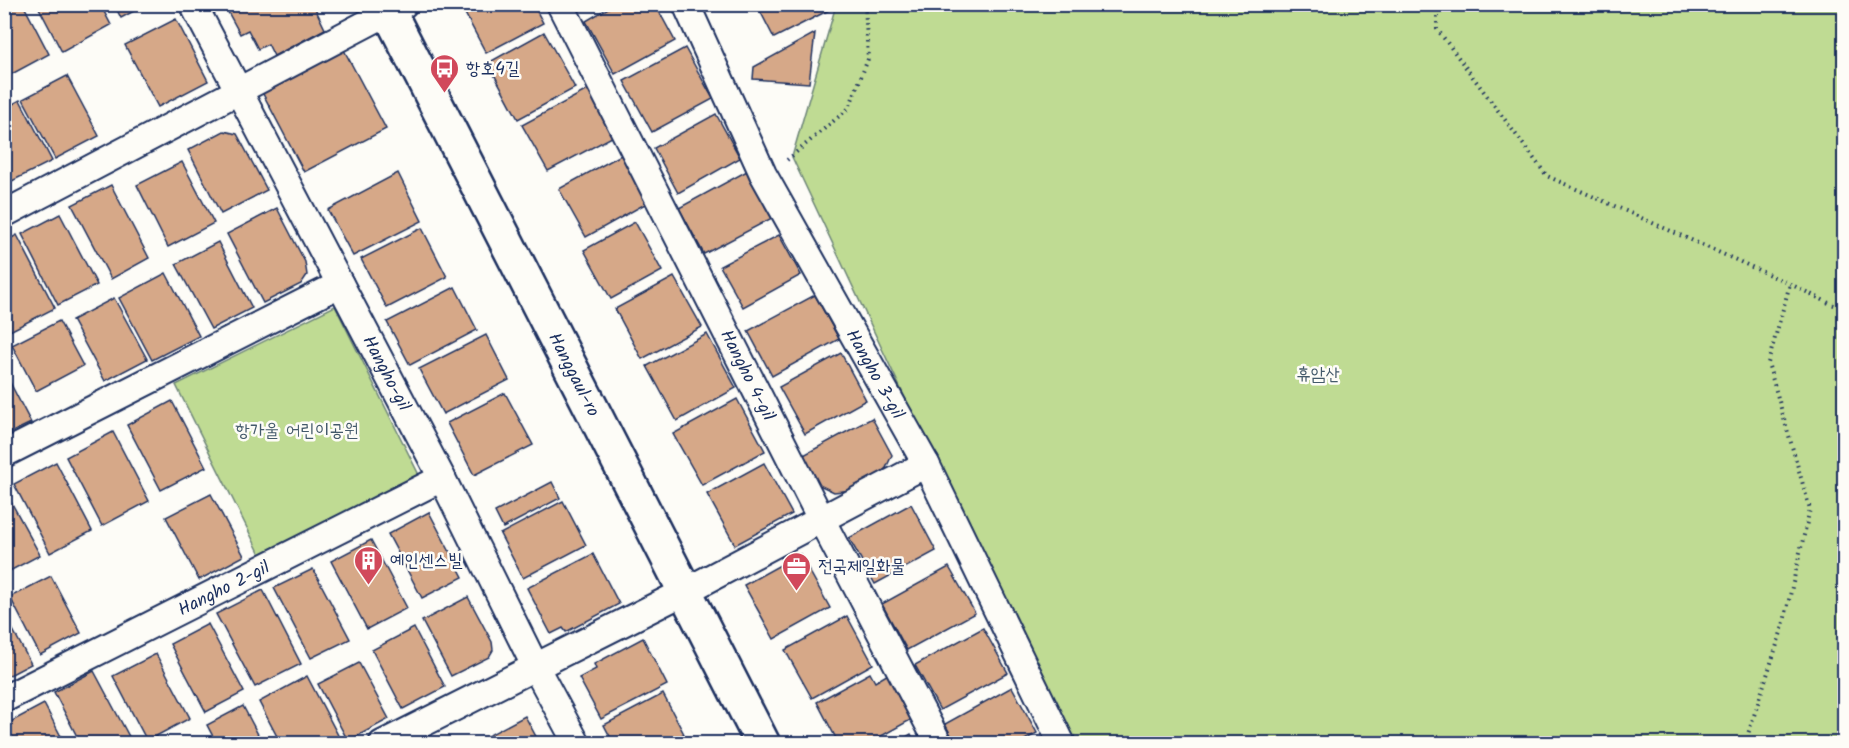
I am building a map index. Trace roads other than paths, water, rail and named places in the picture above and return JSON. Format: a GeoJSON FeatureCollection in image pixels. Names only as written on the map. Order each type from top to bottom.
{"type":"FeatureCollection","features":[{"type":"Feature","properties":{"kind":"main road","name":"Hanggaul-ro"},"geometry":{"type":"LineString","coordinates":[[392,7],[684,592],[763,744]]}},
{"type":"Feature","properties":{"kind":"street","name":"Hangho-gil"},"geometry":{"type":"LineString","coordinates":[[193,4],[442,478],[536,668],[577,744]]}},
{"type":"Feature","properties":{"kind":"street","name":"Hangho 4-gil"},"geometry":{"type":"LineString","coordinates":[[560,4],[821,519],[939,744]]}},
{"type":"Feature","properties":{"kind":"street","name":"Hangho 3-gil"},"geometry":{"type":"LineString","coordinates":[[686,4],[763,174],[926,464],[1062,744]]}},
{"type":"Feature","properties":{"kind":"street"},"geometry":{"type":"LineString","coordinates":[[4,214],[239,92],[392,7]]}},
{"type":"Feature","properties":{"kind":"street"},"geometry":{"type":"LineString","coordinates":[[4,454],[340,284]]}},
{"type":"Feature","properties":{"kind":"street"},"geometry":{"type":"LineString","coordinates":[[382,744],[684,592],[926,464]]}},
{"type":"Feature","properties":{"kind":"street","name":"Hangho 2-gil"},"geometry":{"type":"LineString","coordinates":[[4,699],[442,478]]}},
{"type":"Feature","properties":{"kind":"place","name":"항호4길"},"geometry":{"type":"Point","coordinates":[445,94]}},
{"type":"Feature","properties":{"kind":"place","name":"예인센스빌"},"geometry":{"type":"Point","coordinates":[369,586]}},
{"type":"Feature","properties":{"kind":"place","name":"전국제일화물"},"geometry":{"type":"Point","coordinates":[797,592]}},
{"type":"Feature","properties":{"kind":"park label","name":"휴암산"},"geometry":{"type":"Point","coordinates":[1318,374]}},
{"type":"Feature","properties":{"kind":"park label","name":"항가울 어린이공원"},"geometry":{"type":"Point","coordinates":[297,430]}}]}
